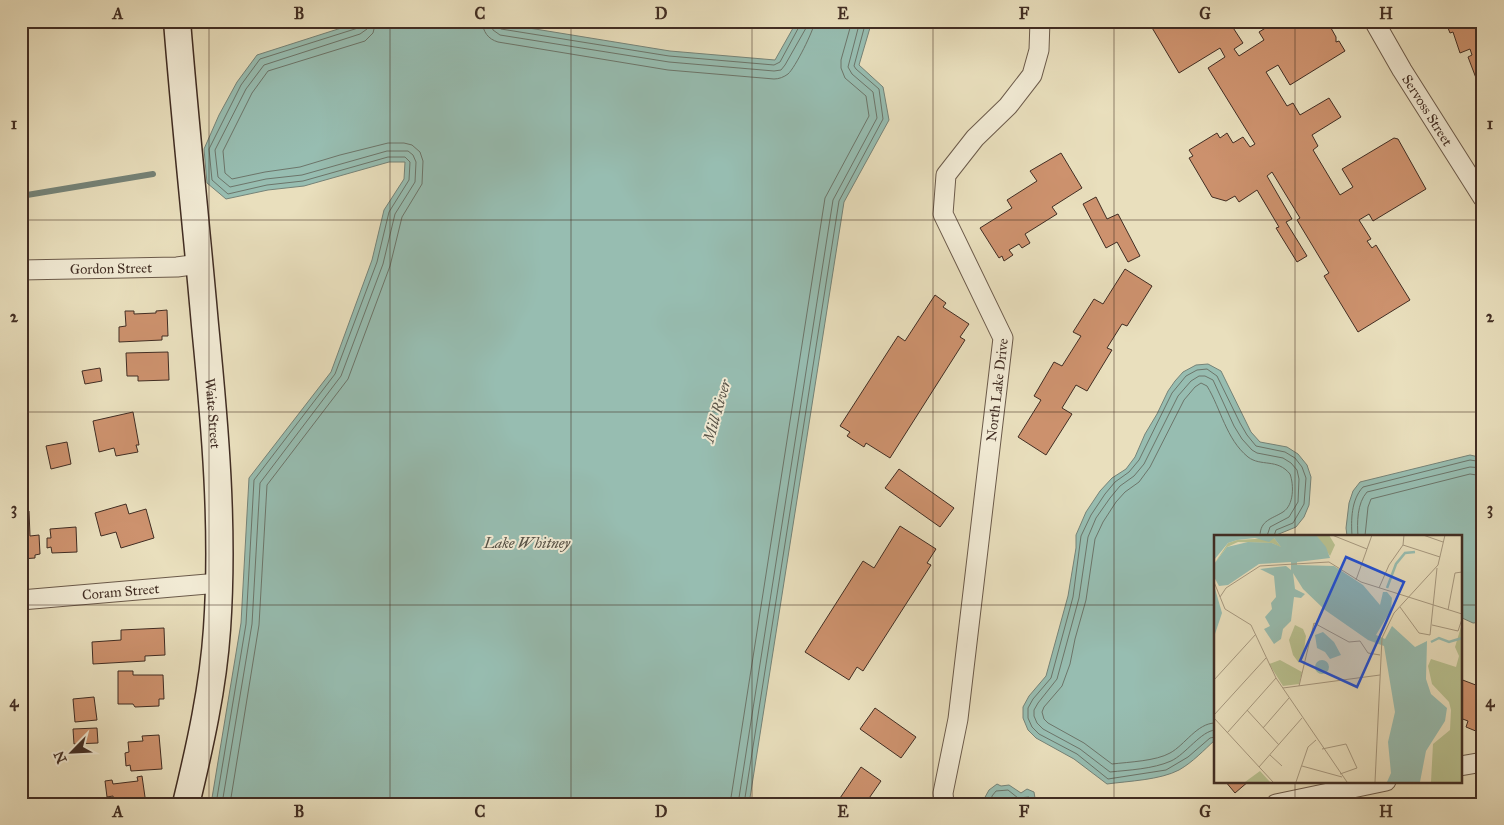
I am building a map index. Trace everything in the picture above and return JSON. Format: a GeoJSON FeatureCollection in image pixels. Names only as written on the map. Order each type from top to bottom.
{"type":"FeatureCollection","features":[{"type":"Feature","properties":{"kind":"street","name":"Waite Street"},"geometry":{"type":"LineString","coordinates":[[177,21],[217,468],[219,510],[217,631],[208,706],[186,804]]}},
{"type":"Feature","properties":{"kind":"street","name":"North Lake Drive"},"geometry":{"type":"LineString","coordinates":[[944,804],[943,794],[958,719],[1003,338],[943,214],[946,175],[975,138],[1008,106],[1032,75],[1039,50],[1040,21]]}},
{"type":"Feature","properties":{"kind":"street","name":"Servoss Street"},"geometry":{"type":"LineString","coordinates":[[1374,21],[1402,70],[1483,198]]}},
{"type":"Feature","properties":{"kind":"street","name":"Gordon Street"},"geometry":{"type":"LineString","coordinates":[[21,270],[177,267],[199,264]]}},
{"type":"Feature","properties":{"kind":"street","name":"Coram Street"},"geometry":{"type":"LineString","coordinates":[[21,600],[219,583]]}},
{"type":"Feature","properties":{"kind":"street"},"geometry":{"type":"LineString","coordinates":[[1462,766],[1483,762]]}},
{"type":"Feature","properties":{"kind":"street"},"geometry":{"type":"LineString","coordinates":[[1276,804],[1381,782]]}},
{"type":"Feature","properties":{"kind":"water","name":"Lake Whitney"},"geometry":{"type":"Polygon","coordinates":[[[363,21],[486,21],[670,51],[775,60],[797,21],[872,21],[859,65],[883,87],[889,120],[844,202],[749,804],[211,804],[241,623],[249,478],[331,372],[372,260],[384,210],[404,179],[405,162],[389,162],[304,186],[268,190],[226,199],[207,183],[204,149],[219,115],[237,82],[257,55],[363,21]]]}},
{"type":"Feature","properties":{"kind":"water"},"geometry":{"type":"Polygon","coordinates":[[[1208,364],[1221,371],[1251,432],[1260,442],[1287,447],[1298,454],[1307,465],[1311,477],[1309,505],[1304,517],[1296,527],[1276,535],[1214,535],[1214,741],[1179,770],[1144,780],[1107,784],[1074,759],[1036,738],[1028,730],[1023,718],[1023,707],[1029,696],[1046,676],[1068,596],[1076,548],[1076,535],[1086,512],[1100,491],[1112,478],[1126,469],[1135,457],[1145,434],[1175,381],[1183,372],[1196,365],[1208,364]]]}},
{"type":"Feature","properties":{"kind":"water"},"geometry":{"type":"Polygon","coordinates":[[[1470,455],[1483,458],[1483,622],[1473,623],[1462,618],[1462,535],[1347,535],[1349,503],[1353,491],[1360,482],[1470,455]]]}},
{"type":"Feature","properties":{"kind":"water"},"geometry":{"type":"Polygon","coordinates":[[[997,784],[1001,786],[1009,785],[1021,793],[1027,789],[1034,792],[1036,804],[986,803],[984,799],[989,790],[997,784]]]}},
{"type":"Feature","properties":{"kind":"building"},"geometry":{"type":"Polygon","coordinates":[[[1148,21],[1233,21],[1230,23],[1243,43],[1234,49],[1239,56],[1264,40],[1259,32],[1277,21],[1327,21],[1336,37],[1336,42],[1339,41],[1345,51],[1290,85],[1278,65],[1266,72],[1287,106],[1293,103],[1300,115],[1329,98],[1341,117],[1312,135],[1318,146],[1313,150],[1340,195],[1353,187],[1342,169],[1394,138],[1398,139],[1426,189],[1373,221],[1369,214],[1359,220],[1371,239],[1367,241],[1372,248],[1376,245],[1410,300],[1358,332],[1324,276],[1329,273],[1297,220],[1300,218],[1272,172],[1267,176],[1292,219],[1286,222],[1307,256],[1297,262],[1276,228],[1279,227],[1257,190],[1239,202],[1235,196],[1226,201],[1212,197],[1189,158],[1193,156],[1189,150],[1217,133],[1220,138],[1227,133],[1233,143],[1243,137],[1250,147],[1255,144],[1208,68],[1225,57],[1220,48],[1179,73],[1148,21]]]}},
{"type":"Feature","properties":{"kind":"building"},"geometry":{"type":"Polygon","coordinates":[[[1451,21],[1483,21],[1483,86],[1481,86],[1476,78],[1468,57],[1472,55],[1470,49],[1460,53],[1453,32],[1450,33],[1448,28],[1451,21]]]}},
{"type":"Feature","properties":{"kind":"building"},"geometry":{"type":"Polygon","coordinates":[[[1061,153],[1082,188],[1052,207],[1057,214],[1025,234],[1030,243],[1022,248],[1019,244],[1009,250],[1013,255],[1004,261],[1002,256],[999,258],[980,228],[1012,208],[1007,200],[1037,181],[1030,171],[1061,153]]]}},
{"type":"Feature","properties":{"kind":"building"},"geometry":{"type":"Polygon","coordinates":[[[1096,197],[1107,219],[1118,214],[1140,256],[1128,262],[1117,242],[1106,248],[1083,204],[1096,197]]]}},
{"type":"Feature","properties":{"kind":"building"},"geometry":{"type":"Polygon","coordinates":[[[1125,269],[1152,286],[1127,326],[1122,324],[1107,348],[1112,350],[1087,391],[1076,385],[1062,408],[1072,414],[1046,455],[1018,437],[1041,400],[1034,396],[1054,362],[1062,366],[1081,336],[1073,332],[1094,299],[1103,304],[1125,269]]]}},
{"type":"Feature","properties":{"kind":"building"},"geometry":{"type":"Polygon","coordinates":[[[935,295],[946,303],[943,307],[969,324],[960,337],[965,340],[890,458],[866,443],[864,447],[847,436],[850,432],[840,426],[898,336],[905,341],[935,295]]]}},
{"type":"Feature","properties":{"kind":"building"},"geometry":{"type":"Polygon","coordinates":[[[167,310],[168,336],[162,336],[162,340],[119,342],[119,327],[126,326],[125,311],[134,311],[134,314],[156,313],[156,311],[167,310]]]}},
{"type":"Feature","properties":{"kind":"building"},"geometry":{"type":"Polygon","coordinates":[[[168,352],[169,380],[138,381],[138,376],[127,376],[126,353],[168,352]]]}},
{"type":"Feature","properties":{"kind":"building"},"geometry":{"type":"Polygon","coordinates":[[[100,368],[102,381],[85,384],[82,371],[100,368]]]}},
{"type":"Feature","properties":{"kind":"building"},"geometry":{"type":"Polygon","coordinates":[[[133,412],[139,445],[136,445],[138,452],[116,456],[114,448],[99,452],[93,421],[133,412]]]}},
{"type":"Feature","properties":{"kind":"building"},"geometry":{"type":"Polygon","coordinates":[[[67,442],[71,464],[51,469],[46,446],[67,442]]]}},
{"type":"Feature","properties":{"kind":"building"},"geometry":{"type":"Polygon","coordinates":[[[899,469],[954,508],[940,527],[885,488],[899,469]]]}},
{"type":"Feature","properties":{"kind":"building"},"geometry":{"type":"Polygon","coordinates":[[[126,504],[129,514],[146,509],[154,538],[121,548],[116,532],[101,536],[95,513],[126,504]]]}},
{"type":"Feature","properties":{"kind":"building"},"geometry":{"type":"Polygon","coordinates":[[[21,511],[29,511],[30,536],[39,535],[40,554],[35,555],[35,558],[21,559],[21,511]]]}},
{"type":"Feature","properties":{"kind":"building"},"geometry":{"type":"Polygon","coordinates":[[[900,526],[936,549],[927,563],[931,565],[863,671],[857,667],[849,680],[805,652],[863,561],[874,568],[900,526]]]}},
{"type":"Feature","properties":{"kind":"building"},"geometry":{"type":"Polygon","coordinates":[[[76,527],[77,552],[52,553],[51,547],[47,548],[47,538],[51,538],[50,529],[76,527]]]}},
{"type":"Feature","properties":{"kind":"building"},"geometry":{"type":"Polygon","coordinates":[[[164,628],[165,655],[145,656],[145,661],[93,664],[92,642],[121,640],[121,630],[164,628]]]}},
{"type":"Feature","properties":{"kind":"building"},"geometry":{"type":"Polygon","coordinates":[[[118,671],[133,671],[133,675],[163,675],[164,699],[159,699],[159,706],[135,707],[133,704],[118,704],[118,671]]]}},
{"type":"Feature","properties":{"kind":"building"},"geometry":{"type":"Polygon","coordinates":[[[1462,680],[1481,687],[1479,693],[1483,695],[1483,734],[1466,727],[1468,721],[1462,719],[1462,680]]]}},
{"type":"Feature","properties":{"kind":"building"},"geometry":{"type":"Polygon","coordinates":[[[94,697],[97,720],[75,722],[73,699],[94,697]]]}},
{"type":"Feature","properties":{"kind":"building"},"geometry":{"type":"Polygon","coordinates":[[[875,708],[916,737],[901,758],[860,729],[875,708]]]}},
{"type":"Feature","properties":{"kind":"building"},"geometry":{"type":"Polygon","coordinates":[[[97,728],[98,743],[74,744],[73,729],[97,728]]]}},
{"type":"Feature","properties":{"kind":"building"},"geometry":{"type":"Polygon","coordinates":[[[159,735],[162,769],[131,771],[130,765],[126,766],[125,753],[129,752],[128,742],[143,741],[142,736],[159,735]]]}},
{"type":"Feature","properties":{"kind":"building"},"geometry":{"type":"Polygon","coordinates":[[[861,767],[881,781],[865,804],[836,804],[861,767]]]}},
{"type":"Feature","properties":{"kind":"building"},"geometry":{"type":"Polygon","coordinates":[[[142,776],[146,804],[114,804],[113,796],[107,797],[105,781],[112,780],[113,784],[138,781],[137,777],[142,776]]]}},
{"type":"Feature","properties":{"kind":"building"},"geometry":{"type":"Polygon","coordinates":[[[1226,782],[1248,782],[1235,793],[1226,782]]]}},
{"type":"Feature","properties":{"kind":"waterway"},"geometry":{"type":"LineString","coordinates":[[21,196],[153,174]]}},
{"type":"Feature","properties":{"kind":"water label","name":"Mill River"},"geometry":{"type":"Point","coordinates":[717,411]}}]}
